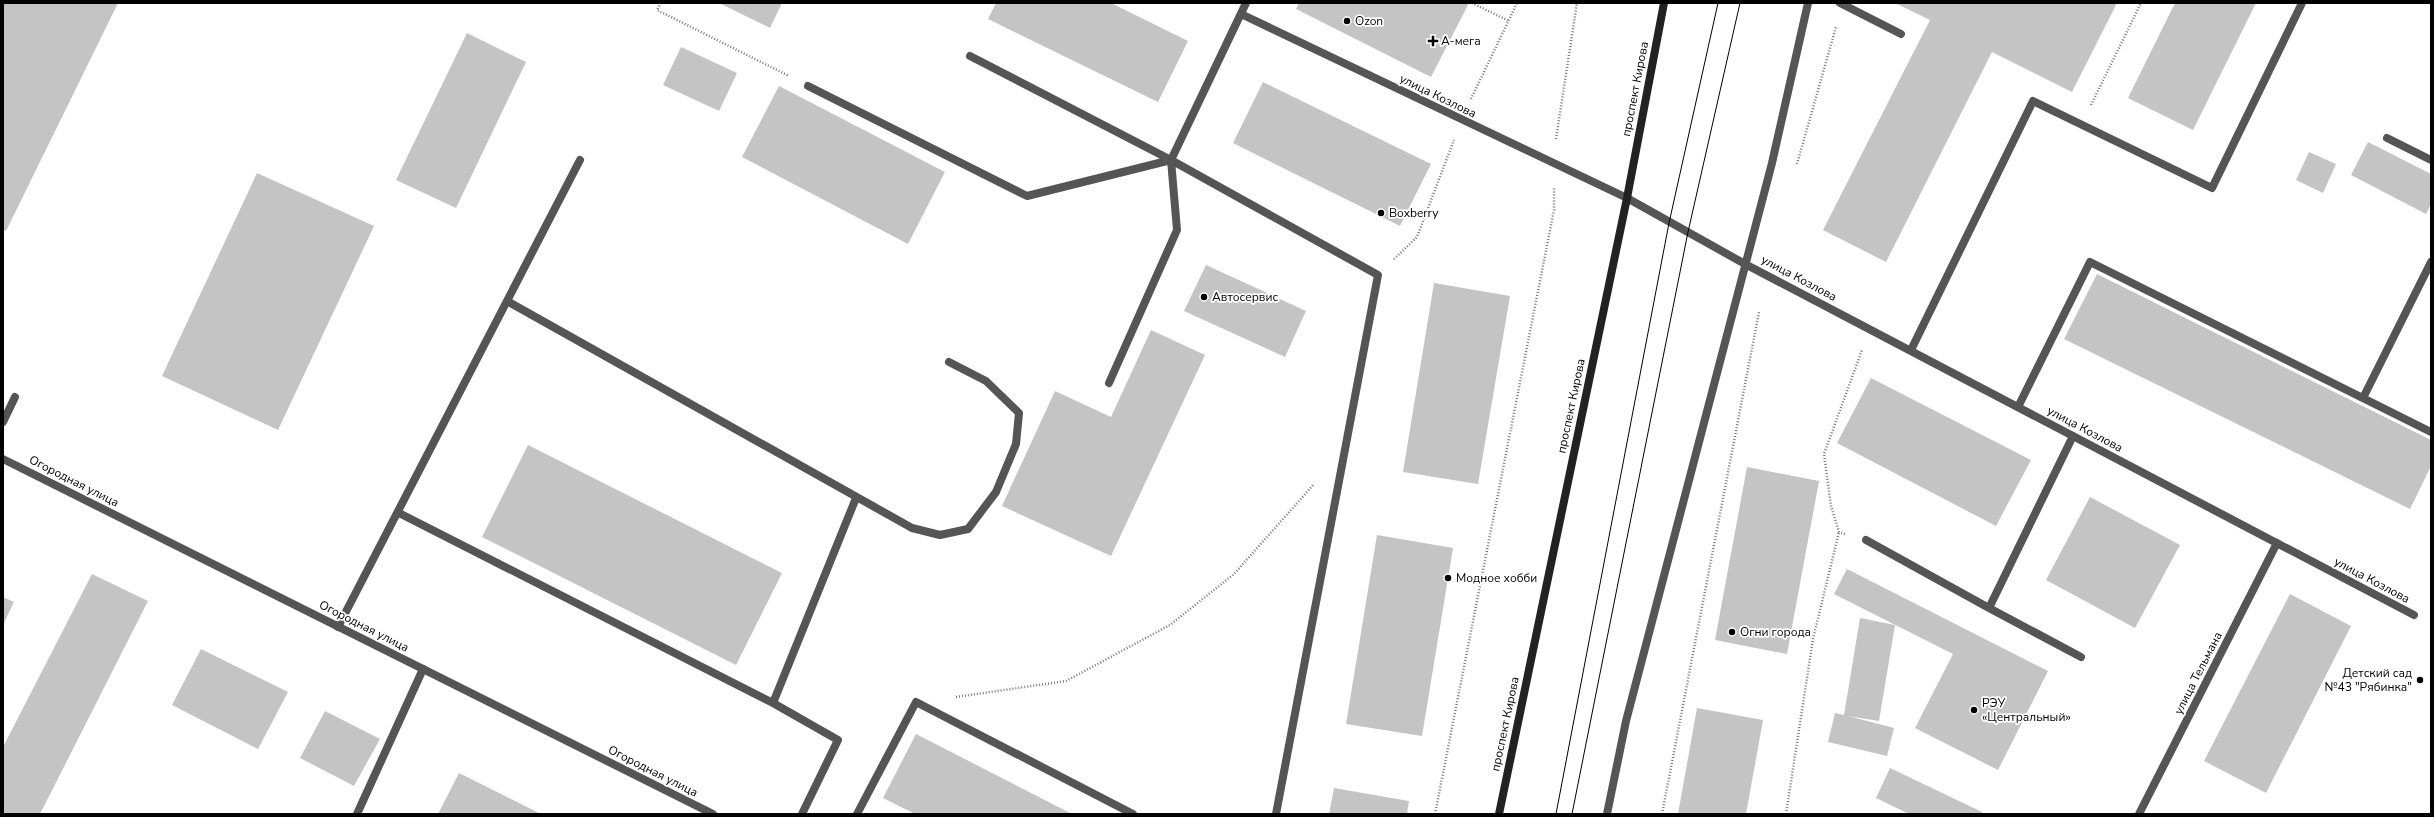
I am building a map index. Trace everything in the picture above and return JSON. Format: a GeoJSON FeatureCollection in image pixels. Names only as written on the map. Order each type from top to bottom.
{"type":"FeatureCollection","features":[{"type":"Feature","properties":{"kind":"main road","name":"проспект Кирова"},"geometry":{"type":"LineString","coordinates":[[1499,814],[1627,198],[1664,3]]}},
{"type":"Feature","properties":{"kind":"street"},"geometry":{"type":"LineString","coordinates":[[1109,382],[1177,230],[1171,160],[1246,3]]}},
{"type":"Feature","properties":{"kind":"street"},"geometry":{"type":"LineString","coordinates":[[1607,814],[1626,721],[1746,264],[1808,3]]}},
{"type":"Feature","properties":{"kind":"street"},"geometry":{"type":"LineString","coordinates":[[1912,350],[2033,101],[2212,188],[2302,3]]}},
{"type":"Feature","properties":{"kind":"street"},"geometry":{"type":"LineString","coordinates":[[1841,4],[1901,34]]}},
{"type":"Feature","properties":{"kind":"street","name":"улица Козлова"},"geometry":{"type":"LineString","coordinates":[[1240,14],[1461,121],[1627,198],[1746,264],[2414,615]]}},
{"type":"Feature","properties":{"kind":"street"},"geometry":{"type":"LineString","coordinates":[[970,56],[1171,160],[1378,275],[1276,814]]}},
{"type":"Feature","properties":{"kind":"street"},"geometry":{"type":"LineString","coordinates":[[808,86],[1027,196],[1171,160]]}},
{"type":"Feature","properties":{"kind":"street"},"geometry":{"type":"LineString","coordinates":[[2387,138],[2431,160]]}},
{"type":"Feature","properties":{"kind":"street"},"geometry":{"type":"LineString","coordinates":[[338,627],[399,513],[580,160]]}},
{"type":"Feature","properties":{"kind":"street"},"geometry":{"type":"LineString","coordinates":[[2018,407],[2090,262],[2431,432]]}},
{"type":"Feature","properties":{"kind":"street"},"geometry":{"type":"LineString","coordinates":[[2363,398],[2431,262]]}},
{"type":"Feature","properties":{"kind":"street"},"geometry":{"type":"LineString","coordinates":[[507,301],[856,498],[912,528],[940,535],[968,529],[996,492],[1016,444],[1019,413],[986,381],[949,362]]}},
{"type":"Feature","properties":{"kind":"street"},"geometry":{"type":"LineString","coordinates":[[3,422],[15,397]]}},
{"type":"Feature","properties":{"kind":"street"},"geometry":{"type":"LineString","coordinates":[[1989,608],[2073,436]]}},
{"type":"Feature","properties":{"kind":"street","name":"Огородная улица"},"geometry":{"type":"LineString","coordinates":[[3,459],[714,814]]}},
{"type":"Feature","properties":{"kind":"street"},"geometry":{"type":"LineString","coordinates":[[773,703],[856,498]]}},
{"type":"Feature","properties":{"kind":"street"},"geometry":{"type":"LineString","coordinates":[[399,513],[773,703],[838,740],[802,814]]}},
{"type":"Feature","properties":{"kind":"street"},"geometry":{"type":"LineString","coordinates":[[1866,540],[2081,657]]}},
{"type":"Feature","properties":{"kind":"street","name":"улица Тельмана"},"geometry":{"type":"LineString","coordinates":[[2139,814],[2277,543]]}},
{"type":"Feature","properties":{"kind":"street"},"geometry":{"type":"LineString","coordinates":[[356,814],[423,669]]}},
{"type":"Feature","properties":{"kind":"street"},"geometry":{"type":"LineString","coordinates":[[857,814],[916,702],[1133,814]]}},
{"type":"Feature","properties":{"kind":"path"},"geometry":{"type":"LineString","coordinates":[[661,3],[657,10],[808,86]]}},
{"type":"Feature","properties":{"kind":"path"},"geometry":{"type":"LineString","coordinates":[[1472,3],[1509,22]]}},
{"type":"Feature","properties":{"kind":"path"},"geometry":{"type":"LineString","coordinates":[[1378,275],[1417,237],[1461,121],[1517,3]]}},
{"type":"Feature","properties":{"kind":"path"},"geometry":{"type":"LineString","coordinates":[[1434,814],[1554,210],[1556,142],[1577,3]]}},
{"type":"Feature","properties":{"kind":"path"},"geometry":{"type":"LineString","coordinates":[[2082,124],[2141,3]]}},
{"type":"Feature","properties":{"kind":"path"},"geometry":{"type":"LineString","coordinates":[[1796,170],[1841,4]]}},
{"type":"Feature","properties":{"kind":"path"},"geometry":{"type":"LineString","coordinates":[[1662,814],[1767,275]]}},
{"type":"Feature","properties":{"kind":"path"},"geometry":{"type":"LineString","coordinates":[[1786,814],[1813,639],[1839,532],[1831,506],[1824,454],[1870,329]]}},
{"type":"Feature","properties":{"kind":"path"},"geometry":{"type":"LineString","coordinates":[[916,702],[1066,681],[1170,625],[1234,574],[1318,480]]}},
{"type":"Feature","properties":{"kind":"path"},"geometry":{"type":"LineString","coordinates":[[1839,532],[1866,540]]}},
{"type":"Feature","properties":{"kind":"building"},"geometry":{"type":"Polygon","coordinates":[[[3,3],[118,3],[6,231],[3,229],[3,3]]]}},
{"type":"Feature","properties":{"kind":"building"},"geometry":{"type":"Polygon","coordinates":[[[719,3],[782,3],[770,28],[719,3]]]}},
{"type":"Feature","properties":{"kind":"building"},"geometry":{"type":"Polygon","coordinates":[[[996,3],[1111,3],[1188,41],[1158,102],[988,19],[996,3]]]}},
{"type":"Feature","properties":{"kind":"building"},"geometry":{"type":"Polygon","coordinates":[[[1299,3],[1469,3],[1431,77],[1296,9],[1299,3]]]}},
{"type":"Feature","properties":{"kind":"building"},"geometry":{"type":"Polygon","coordinates":[[[1895,3],[2117,3],[2072,92],[1992,52],[1886,262],[1823,230],[1930,20],[1895,3]]]}},
{"type":"Feature","properties":{"kind":"building"},"geometry":{"type":"Polygon","coordinates":[[[2175,3],[2256,3],[2193,130],[2128,98],[2175,3]]]}},
{"type":"Feature","properties":{"kind":"building"},"geometry":{"type":"Polygon","coordinates":[[[467,33],[526,62],[456,208],[396,180],[467,33]]]}},
{"type":"Feature","properties":{"kind":"building"},"geometry":{"type":"Polygon","coordinates":[[[681,47],[737,73],[719,111],[663,85],[681,47]]]}},
{"type":"Feature","properties":{"kind":"building"},"geometry":{"type":"Polygon","coordinates":[[[1263,82],[1431,164],[1400,226],[1233,143],[1263,82]]]}},
{"type":"Feature","properties":{"kind":"building"},"geometry":{"type":"Polygon","coordinates":[[[779,86],[945,172],[908,244],[742,157],[779,86]]]}},
{"type":"Feature","properties":{"kind":"building"},"geometry":{"type":"Polygon","coordinates":[[[2368,142],[2431,174],[2431,204],[2426,214],[2351,175],[2368,142]]]}},
{"type":"Feature","properties":{"kind":"building"},"geometry":{"type":"Polygon","coordinates":[[[2309,152],[2336,164],[2323,193],[2296,180],[2309,152]]]}},
{"type":"Feature","properties":{"kind":"building"},"geometry":{"type":"Polygon","coordinates":[[[257,173],[374,226],[278,430],[162,376],[257,173]]]}},
{"type":"Feature","properties":{"kind":"building"},"geometry":{"type":"Polygon","coordinates":[[[1206,265],[1306,311],[1285,357],[1184,311],[1206,265]]]}},
{"type":"Feature","properties":{"kind":"building"},"geometry":{"type":"Polygon","coordinates":[[[2097,274],[2431,440],[2431,466],[2410,509],[2064,339],[2097,274]]]}},
{"type":"Feature","properties":{"kind":"building"},"geometry":{"type":"Polygon","coordinates":[[[1434,283],[1510,296],[1478,484],[1403,472],[1434,283]]]}},
{"type":"Feature","properties":{"kind":"building"},"geometry":{"type":"Polygon","coordinates":[[[1151,330],[1205,355],[1111,556],[1002,506],[1055,391],[1111,417],[1151,330]]]}},
{"type":"Feature","properties":{"kind":"building"},"geometry":{"type":"Polygon","coordinates":[[[1871,378],[2031,460],[1996,526],[1837,443],[1871,378]]]}},
{"type":"Feature","properties":{"kind":"building"},"geometry":{"type":"Polygon","coordinates":[[[528,445],[782,573],[736,665],[482,537],[528,445]]]}},
{"type":"Feature","properties":{"kind":"building"},"geometry":{"type":"Polygon","coordinates":[[[1747,467],[1819,481],[1787,654],[1715,640],[1747,467]]]}},
{"type":"Feature","properties":{"kind":"building"},"geometry":{"type":"Polygon","coordinates":[[[2090,497],[2180,545],[2135,628],[2046,580],[2090,497]]]}},
{"type":"Feature","properties":{"kind":"building"},"geometry":{"type":"Polygon","coordinates":[[[1377,535],[1453,548],[1422,736],[1346,724],[1377,535]]]}},
{"type":"Feature","properties":{"kind":"building"},"geometry":{"type":"Polygon","coordinates":[[[1847,569],[2048,671],[1998,770],[1915,728],[1953,654],[1834,594],[1847,569]]]}},
{"type":"Feature","properties":{"kind":"building"},"geometry":{"type":"Polygon","coordinates":[[[92,574],[148,601],[40,814],[3,814],[3,747],[92,574]]]}},
{"type":"Feature","properties":{"kind":"building"},"geometry":{"type":"Polygon","coordinates":[[[2290,594],[2351,626],[2266,793],[2204,761],[2290,594]]]}},
{"type":"Feature","properties":{"kind":"building"},"geometry":{"type":"Polygon","coordinates":[[[3,597],[14,602],[3,625],[3,597]]]}},
{"type":"Feature","properties":{"kind":"building"},"geometry":{"type":"Polygon","coordinates":[[[1860,618],[1895,625],[1879,721],[1848,716],[1894,728],[1887,756],[1828,742],[1835,713],[1844,715],[1860,618]]]}},
{"type":"Feature","properties":{"kind":"building"},"geometry":{"type":"Polygon","coordinates":[[[201,649],[288,692],[258,749],[172,705],[201,649]]]}},
{"type":"Feature","properties":{"kind":"building"},"geometry":{"type":"Polygon","coordinates":[[[1697,708],[1763,720],[1746,814],[1678,814],[1697,708]]]}},
{"type":"Feature","properties":{"kind":"building"},"geometry":{"type":"Polygon","coordinates":[[[325,711],[380,739],[354,786],[300,758],[325,711]]]}},
{"type":"Feature","properties":{"kind":"building"},"geometry":{"type":"Polygon","coordinates":[[[916,734],[1072,814],[915,814],[883,798],[916,734]]]}},
{"type":"Feature","properties":{"kind":"building"},"geometry":{"type":"Polygon","coordinates":[[[1890,768],[1982,812],[1981,814],[1909,814],[1876,798],[1890,768]]]}},
{"type":"Feature","properties":{"kind":"building"},"geometry":{"type":"Polygon","coordinates":[[[459,773],[541,814],[438,814],[459,773]]]}},
{"type":"Feature","properties":{"kind":"building"},"geometry":{"type":"Polygon","coordinates":[[[1334,788],[1409,801],[1407,814],[1329,814],[1334,788]]]}},
{"type":"Feature","properties":{"kind":"tram line"},"geometry":{"type":"LineString","coordinates":[[1556,814],[1669,223],[1718,3]]}},
{"type":"Feature","properties":{"kind":"tram line"},"geometry":{"type":"LineString","coordinates":[[1572,814],[1688,232],[1740,3]]}},
{"type":"Feature","properties":{"kind":"place","name":"Ozon"},"geometry":{"type":"Point","coordinates":[1347,21]}},
{"type":"Feature","properties":{"kind":"place","name":"А-мега"},"geometry":{"type":"Point","coordinates":[1433,41]}},
{"type":"Feature","properties":{"kind":"place","name":"Boxberry"},"geometry":{"type":"Point","coordinates":[1381,213]}},
{"type":"Feature","properties":{"kind":"place","name":"Автосервис"},"geometry":{"type":"Point","coordinates":[1204,297]}},
{"type":"Feature","properties":{"kind":"place","name":"Модное хобби"},"geometry":{"type":"Point","coordinates":[1448,578]}},
{"type":"Feature","properties":{"kind":"place","name":"Огни города"},"geometry":{"type":"Point","coordinates":[1732,632]}},
{"type":"Feature","properties":{"kind":"place","name":"Детский сад №43 \"Рябинка\""},"geometry":{"type":"Point","coordinates":[2420,680]}},
{"type":"Feature","properties":{"kind":"place","name":"РЭУ «Центральный»"},"geometry":{"type":"Point","coordinates":[1974,710]}}]}
